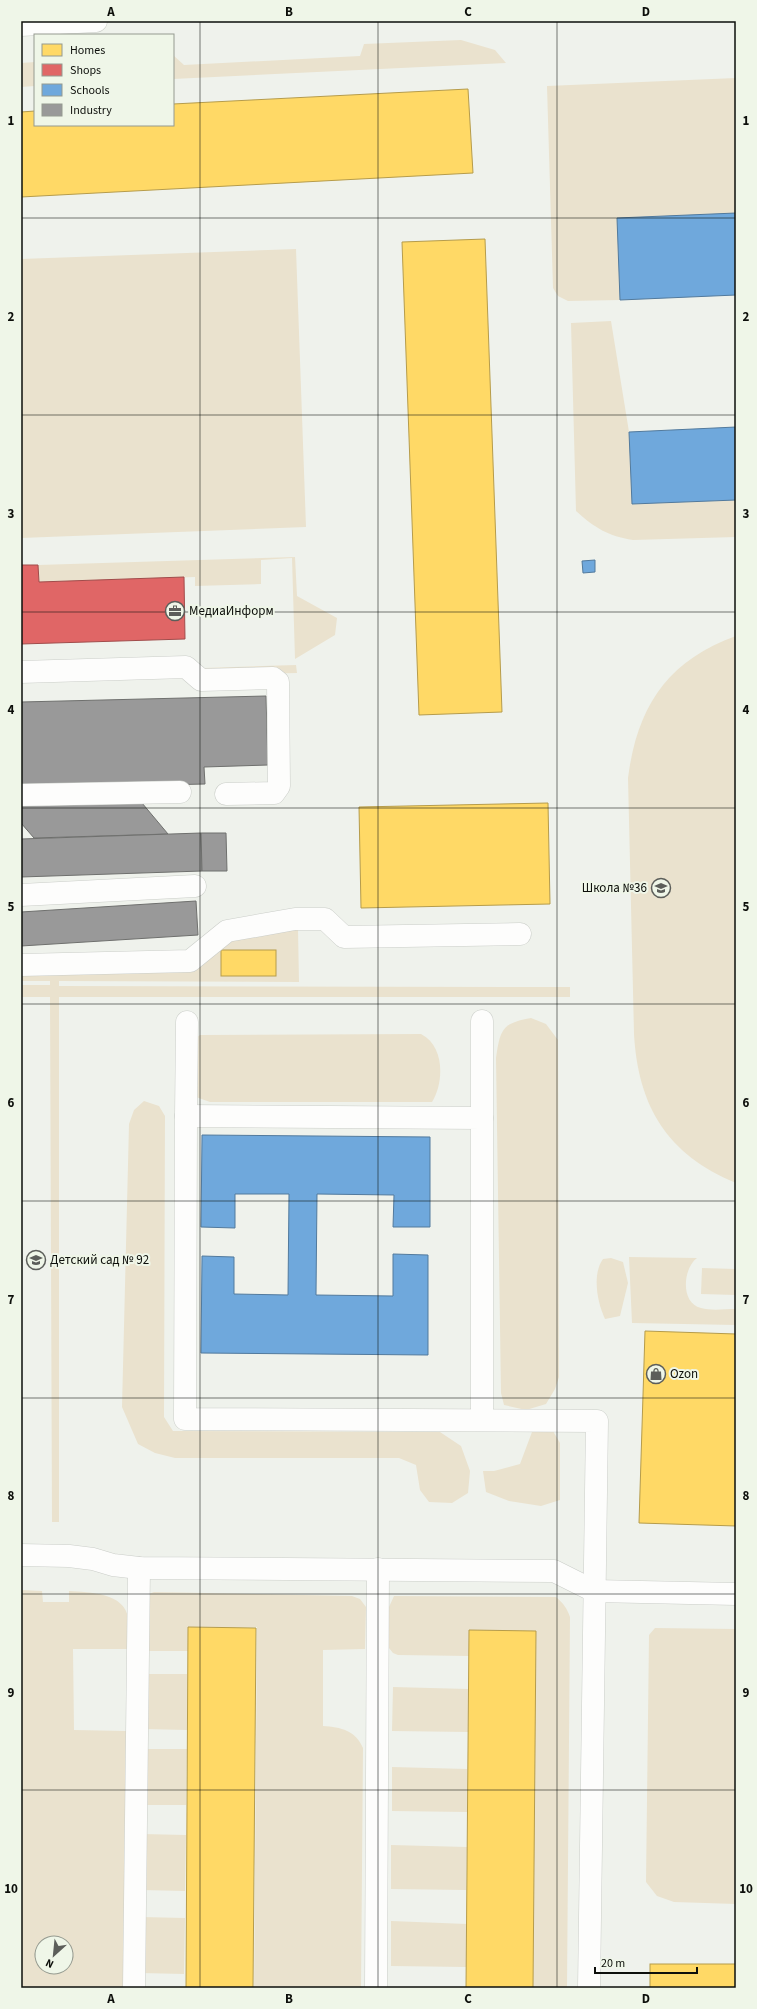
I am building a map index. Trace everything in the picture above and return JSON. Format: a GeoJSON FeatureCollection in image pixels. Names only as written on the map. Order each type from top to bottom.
{"type":"FeatureCollection","features":[{"type":"Feature","properties":{"kind":"street"},"geometry":{"type":"LineString","coordinates":[[21,25],[96,21]]}},
{"type":"Feature","properties":{"kind":"street"},"geometry":{"type":"LineString","coordinates":[[21,672],[186,667],[202,680],[273,678],[278,682],[279,786],[274,792],[226,794]]}},
{"type":"Feature","properties":{"kind":"street"},"geometry":{"type":"LineString","coordinates":[[21,795],[180,792]]}},
{"type":"Feature","properties":{"kind":"street"},"geometry":{"type":"LineString","coordinates":[[21,895],[195,886]]}},
{"type":"Feature","properties":{"kind":"street"},"geometry":{"type":"LineString","coordinates":[[21,965],[190,961],[227,931],[295,919],[325,919],[344,937],[520,934]]}},
{"type":"Feature","properties":{"kind":"street"},"geometry":{"type":"LineString","coordinates":[[482,1021],[482,1420]]}},
{"type":"Feature","properties":{"kind":"street"},"geometry":{"type":"LineString","coordinates":[[187,1022],[185,1419],[596,1421],[589,1988]]}},
{"type":"Feature","properties":{"kind":"street"},"geometry":{"type":"LineString","coordinates":[[186,1116],[482,1118]]}},
{"type":"Feature","properties":{"kind":"street"},"geometry":{"type":"LineString","coordinates":[[21,1555],[69,1556],[93,1559],[112,1565],[139,1568],[554,1570],[594,1592],[736,1594]]}},
{"type":"Feature","properties":{"kind":"street"},"geometry":{"type":"LineString","coordinates":[[134,1988],[139,1568]]}},
{"type":"Feature","properties":{"kind":"street"},"geometry":{"type":"LineString","coordinates":[[376,1988],[378,1569]]}},
{"type":"Feature","properties":{"kind":"shaded area"},"geometry":{"type":"Polygon","coordinates":[[[461,40],[495,50],[506,63],[174,79],[174,56],[184,65],[360,56],[364,44],[461,40]]]}},
{"type":"Feature","properties":{"kind":"shaded area"},"geometry":{"type":"Polygon","coordinates":[[[34,62],[34,86],[21,87],[21,63],[34,62]]]}},
{"type":"Feature","properties":{"kind":"shaded area"},"geometry":{"type":"Polygon","coordinates":[[[736,78],[736,213],[620,300],[568,301],[558,296],[553,288],[547,86],[736,78]]]}},
{"type":"Feature","properties":{"kind":"shaded area"},"geometry":{"type":"Polygon","coordinates":[[[296,249],[306,527],[21,538],[21,259],[296,249]]]}},
{"type":"Feature","properties":{"kind":"shaded area"},"geometry":{"type":"Polygon","coordinates":[[[611,321],[629,432],[633,504],[736,500],[736,537],[633,540],[609,534],[596,527],[576,511],[571,323],[611,321]]]}},
{"type":"Feature","properties":{"kind":"shaded area"},"geometry":{"type":"Polygon","coordinates":[[[295,557],[297,596],[337,618],[335,635],[295,659],[292,558],[261,560],[261,584],[195,586],[195,577],[39,582],[38,565],[295,557]]]}},
{"type":"Feature","properties":{"kind":"shaded area"},"geometry":{"type":"Polygon","coordinates":[[[736,636],[736,1183],[712,1172],[674,1143],[661,1125],[650,1105],[642,1084],[634,1034],[628,778],[632,753],[639,729],[648,708],[660,690],[674,673],[691,659],[712,646],[736,636]]]}},
{"type":"Feature","properties":{"kind":"shaded area"},"geometry":{"type":"Polygon","coordinates":[[[296,665],[297,673],[212,675],[205,671],[204,668],[296,665]]]}},
{"type":"Feature","properties":{"kind":"shaded area"},"geometry":{"type":"Polygon","coordinates":[[[298,929],[299,982],[59,981],[59,986],[570,987],[570,997],[59,997],[59,1522],[52,1522],[50,997],[21,997],[21,985],[50,985],[50,981],[21,981],[21,970],[192,966],[230,935],[298,929]]]}},
{"type":"Feature","properties":{"kind":"shaded area"},"geometry":{"type":"Polygon","coordinates":[[[531,1018],[546,1024],[558,1040],[559,1377],[555,1389],[546,1404],[526,1410],[504,1405],[501,1393],[496,1058],[499,1041],[504,1029],[514,1022],[531,1018]]]}},
{"type":"Feature","properties":{"kind":"shaded area"},"geometry":{"type":"Polygon","coordinates":[[[421,1034],[435,1047],[440,1065],[439,1085],[432,1102],[210,1102],[193,1096],[193,1040],[200,1035],[421,1034]]]}},
{"type":"Feature","properties":{"kind":"shaded area"},"geometry":{"type":"Polygon","coordinates":[[[144,1101],[159,1106],[165,1116],[164,1417],[173,1431],[440,1432],[461,1446],[470,1471],[468,1493],[452,1503],[429,1502],[420,1490],[416,1465],[399,1458],[175,1458],[155,1453],[138,1444],[122,1407],[129,1124],[134,1110],[144,1101]]]}},
{"type":"Feature","properties":{"kind":"shaded area"},"geometry":{"type":"Polygon","coordinates":[[[629,1257],[697,1258],[692,1263],[687,1277],[687,1293],[690,1299],[694,1305],[705,1309],[736,1309],[736,1325],[632,1323],[629,1257]]]}},
{"type":"Feature","properties":{"kind":"shaded area"},"geometry":{"type":"Polygon","coordinates":[[[611,1258],[623,1262],[628,1283],[620,1316],[605,1319],[598,1296],[597,1280],[600,1265],[603,1259],[611,1258]]]}},
{"type":"Feature","properties":{"kind":"shaded area"},"geometry":{"type":"Polygon","coordinates":[[[702,1268],[736,1269],[736,1295],[701,1294],[702,1268]]]}},
{"type":"Feature","properties":{"kind":"shaded area"},"geometry":{"type":"Polygon","coordinates":[[[553,1431],[560,1443],[560,1500],[541,1506],[509,1501],[486,1492],[483,1471],[494,1471],[520,1464],[532,1432],[553,1431]]]}},
{"type":"Feature","properties":{"kind":"shaded area"},"geometry":{"type":"Polygon","coordinates":[[[21,1590],[42,1591],[43,1602],[69,1602],[69,1591],[96,1593],[120,1603],[128,1618],[128,1649],[73,1649],[74,1730],[126,1731],[123,1988],[21,1988],[21,1590]]]}},
{"type":"Feature","properties":{"kind":"shaded area"},"geometry":{"type":"Polygon","coordinates":[[[154,1592],[352,1596],[360,1599],[366,1607],[365,1649],[323,1650],[323,1726],[336,1727],[347,1731],[360,1742],[363,1748],[361,1988],[254,1988],[257,1627],[188,1627],[188,1651],[148,1651],[149,1594],[154,1592]]]}},
{"type":"Feature","properties":{"kind":"shaded area"},"geometry":{"type":"Polygon","coordinates":[[[394,1596],[556,1597],[561,1601],[569,1614],[567,1988],[533,1988],[536,1631],[469,1630],[469,1656],[398,1655],[393,1653],[389,1648],[389,1607],[394,1596]]]}},
{"type":"Feature","properties":{"kind":"shaded area"},"geometry":{"type":"Polygon","coordinates":[[[655,1628],[736,1629],[736,1904],[674,1902],[657,1896],[646,1882],[649,1635],[655,1628]]]}},
{"type":"Feature","properties":{"kind":"shaded area"},"geometry":{"type":"Polygon","coordinates":[[[143,1674],[187,1674],[187,1730],[143,1729],[143,1674]]]}},
{"type":"Feature","properties":{"kind":"shaded area"},"geometry":{"type":"Polygon","coordinates":[[[393,1687],[468,1689],[468,1732],[392,1731],[393,1687]]]}},
{"type":"Feature","properties":{"kind":"shaded area"},"geometry":{"type":"Polygon","coordinates":[[[143,1749],[187,1749],[186,1805],[142,1805],[143,1749]]]}},
{"type":"Feature","properties":{"kind":"shaded area"},"geometry":{"type":"Polygon","coordinates":[[[392,1767],[467,1769],[467,1812],[392,1811],[392,1767]]]}},
{"type":"Feature","properties":{"kind":"shaded area"},"geometry":{"type":"Polygon","coordinates":[[[142,1834],[186,1835],[185,1891],[141,1890],[142,1834]]]}},
{"type":"Feature","properties":{"kind":"shaded area"},"geometry":{"type":"Polygon","coordinates":[[[391,1845],[467,1847],[466,1890],[391,1889],[391,1845]]]}},
{"type":"Feature","properties":{"kind":"shaded area"},"geometry":{"type":"Polygon","coordinates":[[[141,1917],[185,1918],[184,1974],[140,1973],[141,1917]]]}},
{"type":"Feature","properties":{"kind":"shaded area"},"geometry":{"type":"Polygon","coordinates":[[[391,1921],[467,1924],[466,1967],[391,1966],[391,1921]]]}},
{"type":"Feature","properties":{"kind":"building: Homes"},"geometry":{"type":"Polygon","coordinates":[[[468,89],[473,173],[21,197],[21,112],[34,111],[34,126],[174,126],[174,104],[468,89]]]}},
{"type":"Feature","properties":{"kind":"building: Homes"},"geometry":{"type":"Polygon","coordinates":[[[485,239],[502,712],[419,715],[402,242],[485,239]]]}},
{"type":"Feature","properties":{"kind":"building: Homes"},"geometry":{"type":"Polygon","coordinates":[[[548,803],[550,904],[361,908],[359,807],[548,803]]]}},
{"type":"Feature","properties":{"kind":"building: Homes"},"geometry":{"type":"Polygon","coordinates":[[[221,950],[276,950],[276,976],[221,976],[221,950]]]}},
{"type":"Feature","properties":{"kind":"building: Homes"},"geometry":{"type":"Polygon","coordinates":[[[645,1331],[736,1334],[736,1526],[639,1523],[645,1331]]]}},
{"type":"Feature","properties":{"kind":"building: Homes"},"geometry":{"type":"Polygon","coordinates":[[[188,1627],[256,1628],[253,1988],[186,1988],[188,1627]]]}},
{"type":"Feature","properties":{"kind":"building: Homes"},"geometry":{"type":"Polygon","coordinates":[[[469,1630],[536,1631],[533,1988],[466,1988],[469,1630]]]}},
{"type":"Feature","properties":{"kind":"building: Homes"},"geometry":{"type":"Polygon","coordinates":[[[650,1964],[736,1964],[736,1988],[650,1988],[650,1964]]]}},
{"type":"Feature","properties":{"kind":"building: Shops"},"geometry":{"type":"Polygon","coordinates":[[[21,565],[38,565],[39,582],[184,577],[185,639],[21,644],[21,565]]]}},
{"type":"Feature","properties":{"kind":"building: Schools"},"geometry":{"type":"Polygon","coordinates":[[[736,213],[736,295],[620,300],[617,218],[736,213]]]}},
{"type":"Feature","properties":{"kind":"building: Schools"},"geometry":{"type":"Polygon","coordinates":[[[736,427],[736,500],[632,504],[629,432],[736,427]]]}},
{"type":"Feature","properties":{"kind":"building: Schools"},"geometry":{"type":"Polygon","coordinates":[[[595,560],[595,572],[583,573],[582,561],[595,560]]]}},
{"type":"Feature","properties":{"kind":"building: Schools"},"geometry":{"type":"Polygon","coordinates":[[[202,1135],[430,1137],[430,1227],[393,1227],[394,1195],[317,1194],[316,1295],[393,1296],[393,1254],[428,1255],[428,1355],[201,1353],[202,1256],[234,1257],[234,1294],[288,1295],[289,1194],[235,1194],[235,1228],[201,1227],[202,1135]]]}},
{"type":"Feature","properties":{"kind":"building: Industry"},"geometry":{"type":"Polygon","coordinates":[[[266,696],[268,765],[204,767],[205,784],[21,788],[21,702],[266,696]]]}},
{"type":"Feature","properties":{"kind":"building: Industry"},"geometry":{"type":"Polygon","coordinates":[[[142,803],[168,834],[34,838],[21,823],[21,806],[142,803]]]}},
{"type":"Feature","properties":{"kind":"building: Industry"},"geometry":{"type":"Polygon","coordinates":[[[201,833],[202,871],[21,877],[21,839],[201,833]]]}},
{"type":"Feature","properties":{"kind":"building: Industry"},"geometry":{"type":"Polygon","coordinates":[[[201,833],[226,833],[227,871],[202,871],[201,833]]]}},
{"type":"Feature","properties":{"kind":"building: Industry"},"geometry":{"type":"Polygon","coordinates":[[[196,901],[198,935],[21,946],[21,912],[196,901]]]}},
{"type":"Feature","properties":{"kind":"place","name":"МедиаИнформ"},"geometry":{"type":"Point","coordinates":[175,611]}},
{"type":"Feature","properties":{"kind":"place","name":"Школа №36"},"geometry":{"type":"Point","coordinates":[661,888]}},
{"type":"Feature","properties":{"kind":"place","name":"Детский сад № 92"},"geometry":{"type":"Point","coordinates":[36,1260]}},
{"type":"Feature","properties":{"kind":"place","name":"Ozon"},"geometry":{"type":"Point","coordinates":[656,1374]}}]}
